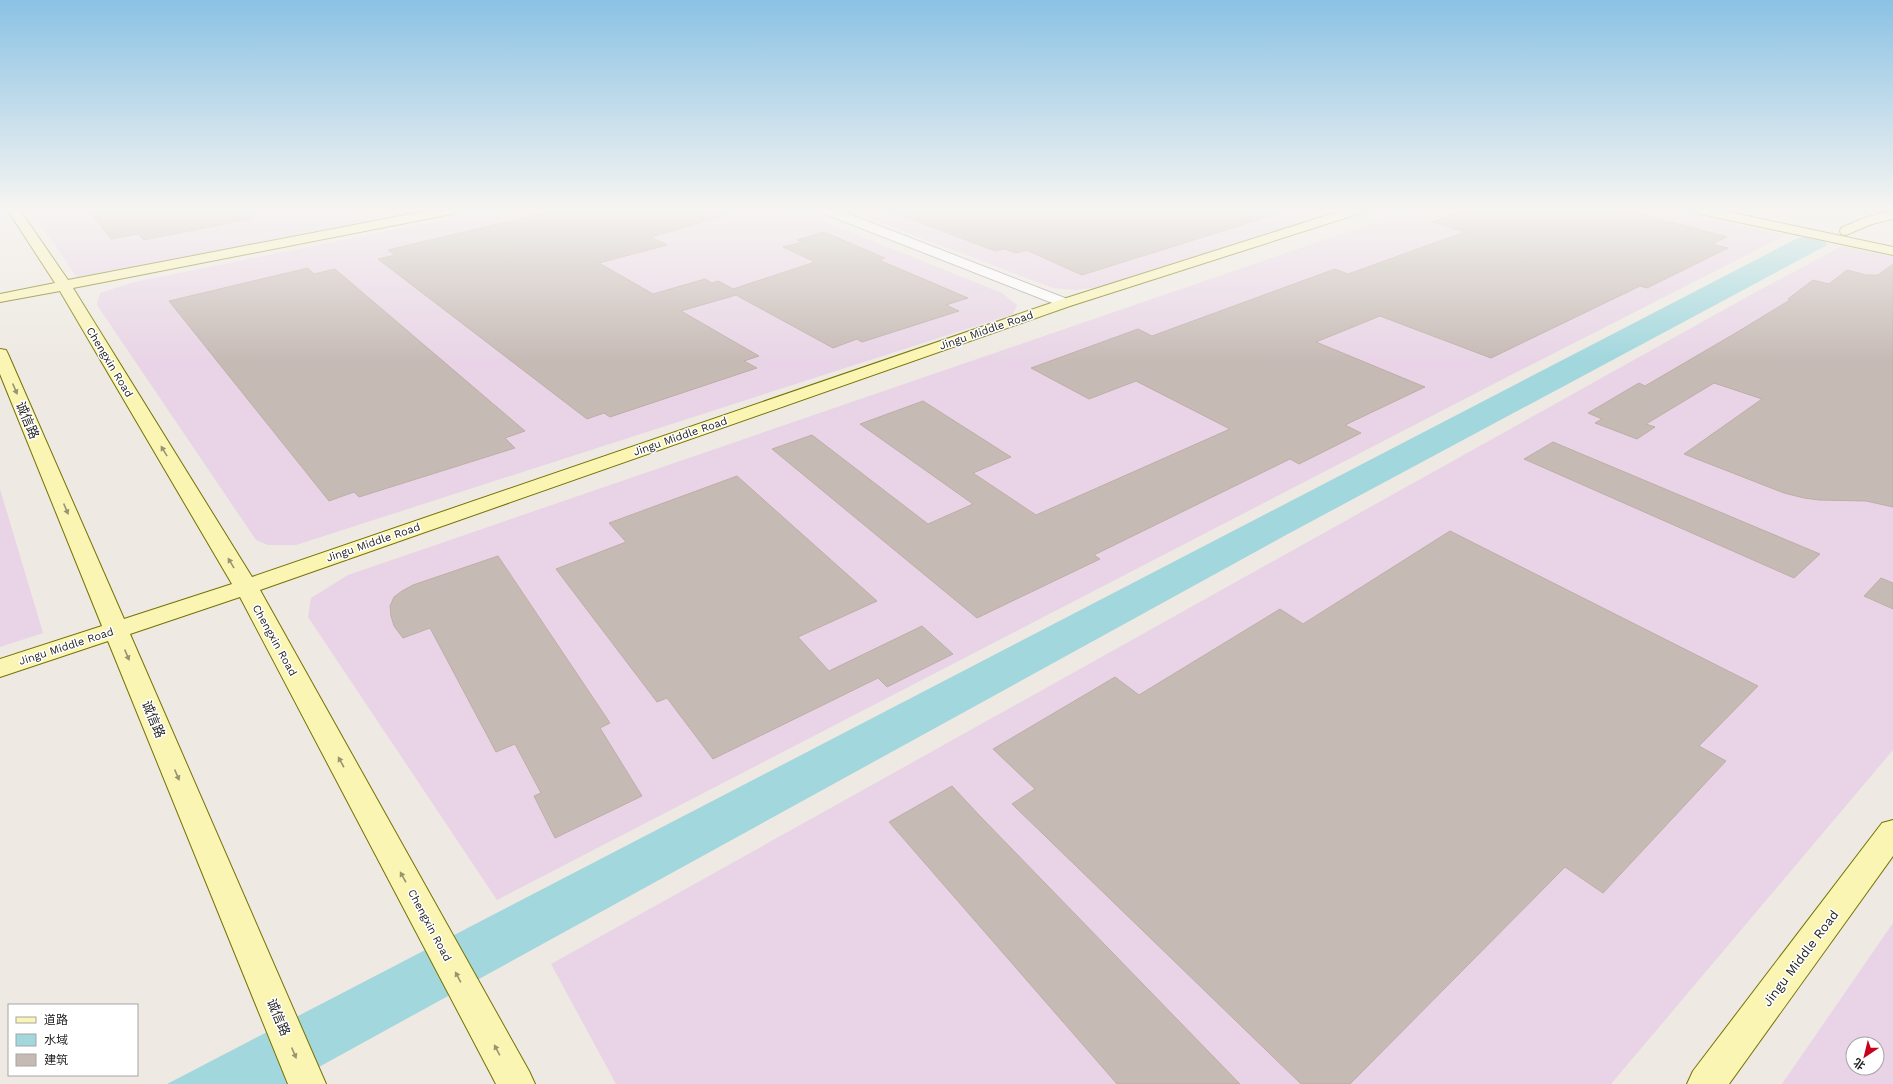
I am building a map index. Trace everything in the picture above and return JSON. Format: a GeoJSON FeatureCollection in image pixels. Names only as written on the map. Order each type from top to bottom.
{"type":"FeatureCollection","features":[{"type":"Feature","properties":{"kind":"street","name":"Chengxin Road"},"geometry":{"type":"LineString","coordinates":[[47,260],[64,285],[246,586],[516,1084]]}},
{"type":"Feature","properties":{"kind":"street"},"geometry":{"type":"LineString","coordinates":[[0,298],[195,260]]}},
{"type":"Feature","properties":{"kind":"street"},"geometry":{"type":"LineString","coordinates":[[954,260],[1065,303]]}},
{"type":"Feature","properties":{"kind":"street","name":"Jingu Middle Road"},"geometry":{"type":"LineString","coordinates":[[0,668],[246,586],[1065,303],[1201,260]]}},
{"type":"Feature","properties":{"kind":"street","name":"诚信路"},"geometry":{"type":"LineString","coordinates":[[0,354],[307,1084]]}},
{"type":"Feature","properties":{"kind":"street","name":"Jingu Middle Road"},"geometry":{"type":"LineString","coordinates":[[1706,1084],[1893,832]]}},
{"type":"Feature","properties":{"kind":"shaded area"},"geometry":{"type":"Polygon","coordinates":[[[65,260],[178,260],[78,279],[65,260]]]}},
{"type":"Feature","properties":{"kind":"shaded area"},"geometry":{"type":"Polygon","coordinates":[[[245,260],[919,260],[1002,293],[1017,305],[1013,314],[296,545],[268,545],[256,540],[97,305],[100,293],[134,282],[245,260]]]}},
{"type":"Feature","properties":{"kind":"shaded area"},"geometry":{"type":"Polygon","coordinates":[[[978,260],[1187,260],[1100,287],[1076,290],[1053,288],[978,260]]]}},
{"type":"Feature","properties":{"kind":"shaded area"},"geometry":{"type":"Polygon","coordinates":[[[1267,260],[1738,260],[1511,375],[497,900],[308,617],[311,598],[348,575],[1267,260]]]}},
{"type":"Feature","properties":{"kind":"shaded area"},"geometry":{"type":"Polygon","coordinates":[[[1817,260],[1893,260],[1893,750],[1611,1084],[616,1084],[551,964],[1754,293],[1817,260]]]}},
{"type":"Feature","properties":{"kind":"shaded area"},"geometry":{"type":"Polygon","coordinates":[[[0,489],[43,633],[0,647],[0,489]]]}},
{"type":"Feature","properties":{"kind":"shaded area"},"geometry":{"type":"Polygon","coordinates":[[[1893,923],[1893,1084],[1782,1084],[1893,923]]]}},
{"type":"Feature","properties":{"kind":"water"},"geometry":{"type":"Polygon","coordinates":[[[1756,260],[1800,260],[1286,535],[288,1084],[167,1084],[1756,260]]]}},
{"type":"Feature","properties":{"kind":"building"},"geometry":{"type":"Polygon","coordinates":[[[379,260],[612,260],[599,263],[653,294],[705,279],[712,283],[718,281],[733,289],[815,262],[810,260],[880,260],[879,260],[968,298],[946,305],[959,311],[862,342],[857,339],[833,348],[736,295],[681,311],[759,356],[744,361],[757,368],[610,417],[604,413],[587,419],[379,260]]]}},
{"type":"Feature","properties":{"kind":"building"},"geometry":{"type":"Polygon","coordinates":[[[1047,260],[1131,260],[1082,275],[1047,260]]]}},
{"type":"Feature","properties":{"kind":"building"},"geometry":{"type":"Polygon","coordinates":[[[1388,260],[1705,260],[1647,288],[1640,286],[1491,358],[1380,316],[1316,342],[1425,387],[1345,425],[1361,433],[1299,464],[1290,459],[1094,555],[1100,559],[977,618],[772,449],[812,435],[928,524],[973,504],[860,424],[923,401],[1011,457],[973,473],[1036,515],[1230,429],[1136,381],[1089,399],[1031,368],[1138,329],[1152,336],[1335,269],[1348,274],[1388,260]]]}},
{"type":"Feature","properties":{"kind":"building"},"geometry":{"type":"Polygon","coordinates":[[[1893,264],[1893,507],[1866,501],[1819,500],[1784,493],[1684,454],[1762,399],[1714,383],[1646,424],[1655,427],[1637,439],[1595,423],[1602,419],[1588,413],[1639,383],[1645,386],[1734,334],[1790,300],[1788,299],[1813,280],[1829,284],[1847,270],[1866,275],[1878,275],[1893,264]]]}},
{"type":"Feature","properties":{"kind":"building"},"geometry":{"type":"Polygon","coordinates":[[[308,268],[314,274],[335,269],[525,431],[505,438],[515,448],[359,497],[354,492],[329,501],[169,301],[308,268]]]}},
{"type":"Feature","properties":{"kind":"building"},"geometry":{"type":"Polygon","coordinates":[[[1553,442],[1820,554],[1794,578],[1524,459],[1553,442]]]}},
{"type":"Feature","properties":{"kind":"building"},"geometry":{"type":"Polygon","coordinates":[[[737,476],[877,601],[798,637],[829,671],[922,626],[953,654],[887,687],[878,678],[713,759],[667,698],[657,702],[556,569],[626,542],[609,523],[737,476]]]}},
{"type":"Feature","properties":{"kind":"building"},"geometry":{"type":"Polygon","coordinates":[[[1450,531],[1758,686],[1699,746],[1726,761],[1603,893],[1565,867],[1350,1084],[1301,1084],[1012,804],[1035,789],[993,749],[1115,677],[1139,695],[1280,609],[1303,624],[1450,531]]]}},
{"type":"Feature","properties":{"kind":"building"},"geometry":{"type":"Polygon","coordinates":[[[498,556],[610,723],[600,728],[642,796],[555,838],[534,796],[541,793],[515,744],[496,752],[430,628],[403,638],[394,626],[391,616],[390,606],[394,597],[402,591],[413,585],[498,556]]]}},
{"type":"Feature","properties":{"kind":"building"},"geometry":{"type":"Polygon","coordinates":[[[1881,578],[1893,583],[1893,609],[1864,596],[1881,578]]]}},
{"type":"Feature","properties":{"kind":"building"},"geometry":{"type":"Polygon","coordinates":[[[952,786],[1240,1084],[1117,1084],[889,822],[952,786]]]}}]}
